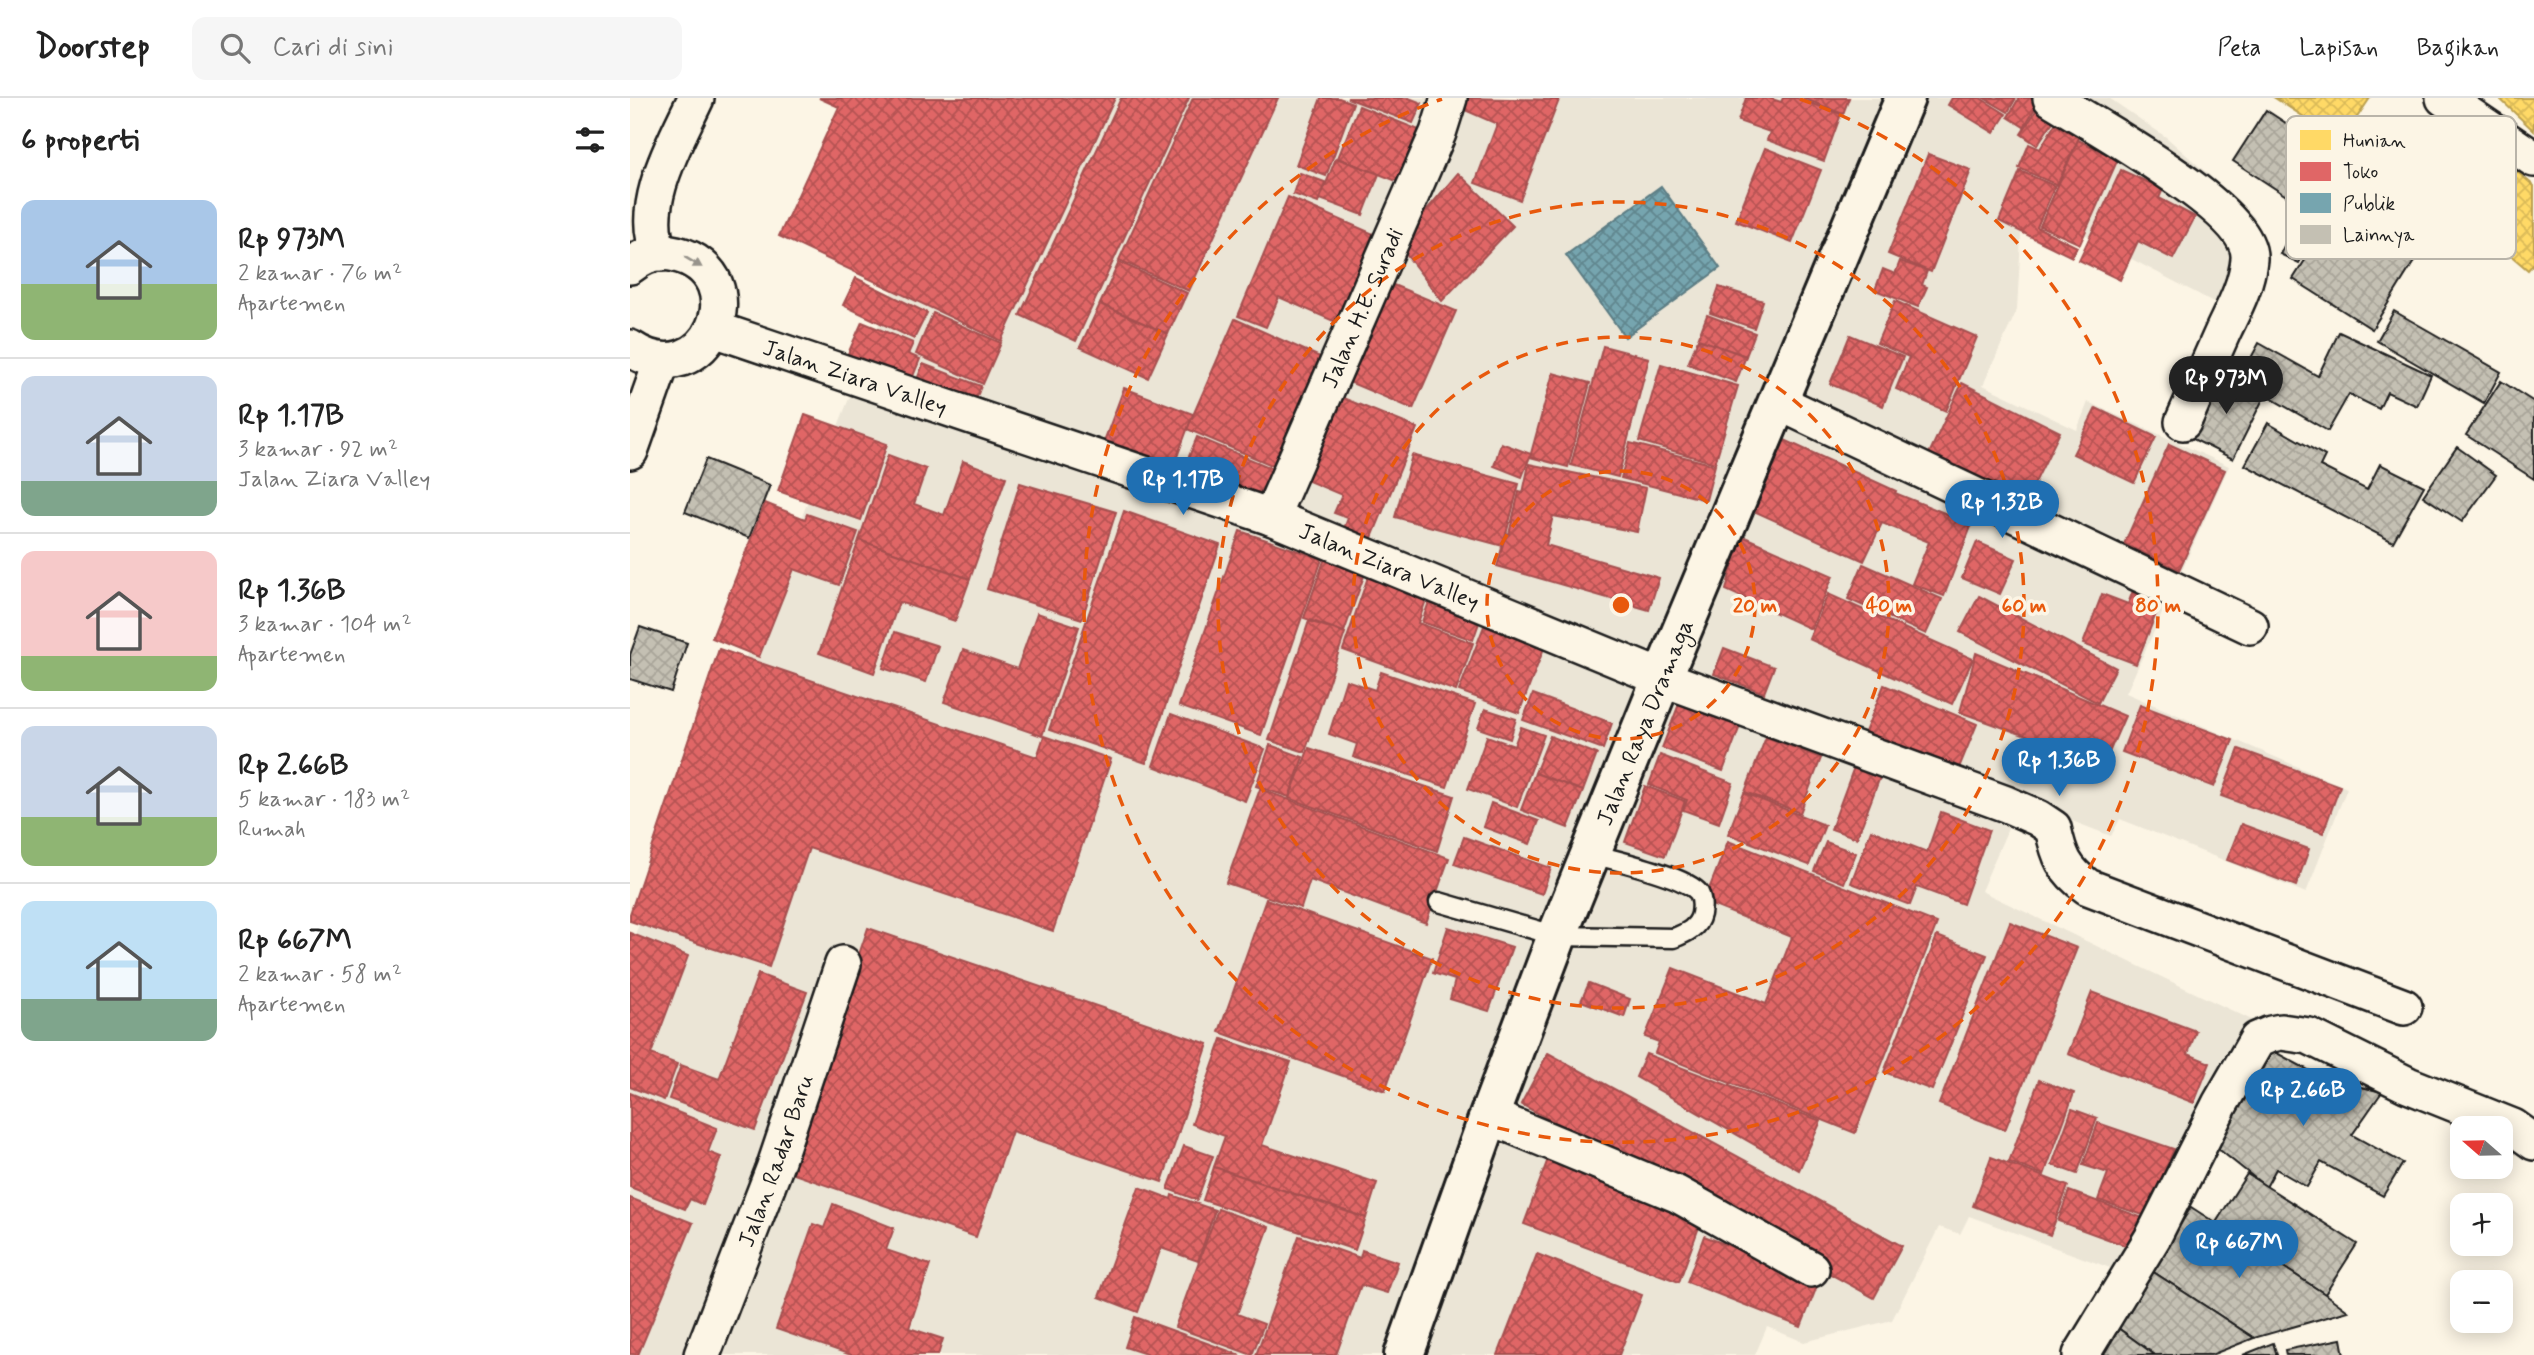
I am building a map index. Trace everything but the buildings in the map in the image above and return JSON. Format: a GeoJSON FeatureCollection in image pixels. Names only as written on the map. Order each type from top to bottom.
{"type":"FeatureCollection","features":[{"type":"Feature","properties":{"kind":"highway","name":"Jalan Raya Dramaga"},"geometry":{"type":"LineString","coordinates":[[1404,1355],[1489,1116],[1558,936],[1662,678],[1905,98]]}},
{"type":"Feature","properties":{"kind":"street"},"geometry":{"type":"LineString","coordinates":[[630,451],[646,355],[680,359],[692,354],[703,345],[714,329],[719,309],[718,295],[707,272],[684,256],[645,259],[652,228],[654,201],[672,149],[696,98]]}},
{"type":"Feature","properties":{"kind":"street","name":"Jalan H.E. Suradi"},"geometry":{"type":"LineString","coordinates":[[1271,517],[1438,133],[1449,98]]}},
{"type":"Feature","properties":{"kind":"street"},"geometry":{"type":"LineString","coordinates":[[2051,98],[2162,166],[2224,215],[2249,246],[2249,259],[2239,296],[2183,422]]}},
{"type":"Feature","properties":{"kind":"street"},"geometry":{"type":"LineString","coordinates":[[2444,98],[2471,116]]}},
{"type":"Feature","properties":{"kind":"street"},"geometry":{"type":"LineString","coordinates":[[2516,147],[2534,159]]}},
{"type":"Feature","properties":{"kind":"street","name":"Jalan Ziara Valley"},"geometry":{"type":"LineString","coordinates":[[714,329],[1271,517],[1662,678],[1993,799],[2038,818],[2053,828],[2058,851],[2070,874],[2088,887],[2404,1007]]}},
{"type":"Feature","properties":{"kind":"street"},"geometry":{"type":"LineString","coordinates":[[1779,402],[2250,626]]}},
{"type":"Feature","properties":{"kind":"street","name":"Jalan Radar Baru"},"geometry":{"type":"LineString","coordinates":[[702,1355],[774,1169],[843,964]]}},
{"type":"Feature","properties":{"kind":"street"},"geometry":{"type":"LineString","coordinates":[[2081,1355],[2152,1237],[2220,1104],[2257,1040],[2271,1034],[2288,1032],[2309,1035],[2408,1085],[2513,1127],[2534,1142]]}},
{"type":"Feature","properties":{"kind":"street"},"geometry":{"type":"LineString","coordinates":[[1489,1116],[1678,1194],[1811,1269]]}},
{"type":"Feature","properties":{"kind":"lane"},"geometry":{"type":"LineString","coordinates":[[1439,902],[1558,936],[1674,938],[1691,931],[1700,919],[1702,906],[1699,893],[1683,882],[1592,854]]}},
{"type":"Feature","properties":{"kind":"shaded area"},"geometry":{"type":"Polygon","coordinates":[[[969,98],[2109,98],[2166,137],[2255,218],[2257,240],[2223,307],[2023,202],[2017,310],[1983,385],[2077,430],[2088,402],[2229,466],[2126,693],[2347,788],[2306,893],[2120,819],[2111,836],[2020,801],[1981,891],[2254,1021],[2185,1142],[2124,1273],[1969,1216],[1960,1234],[1939,1227],[1892,1320],[1804,1342],[1767,1327],[1755,1355],[630,1355],[630,947],[969,98]]]}}]}
